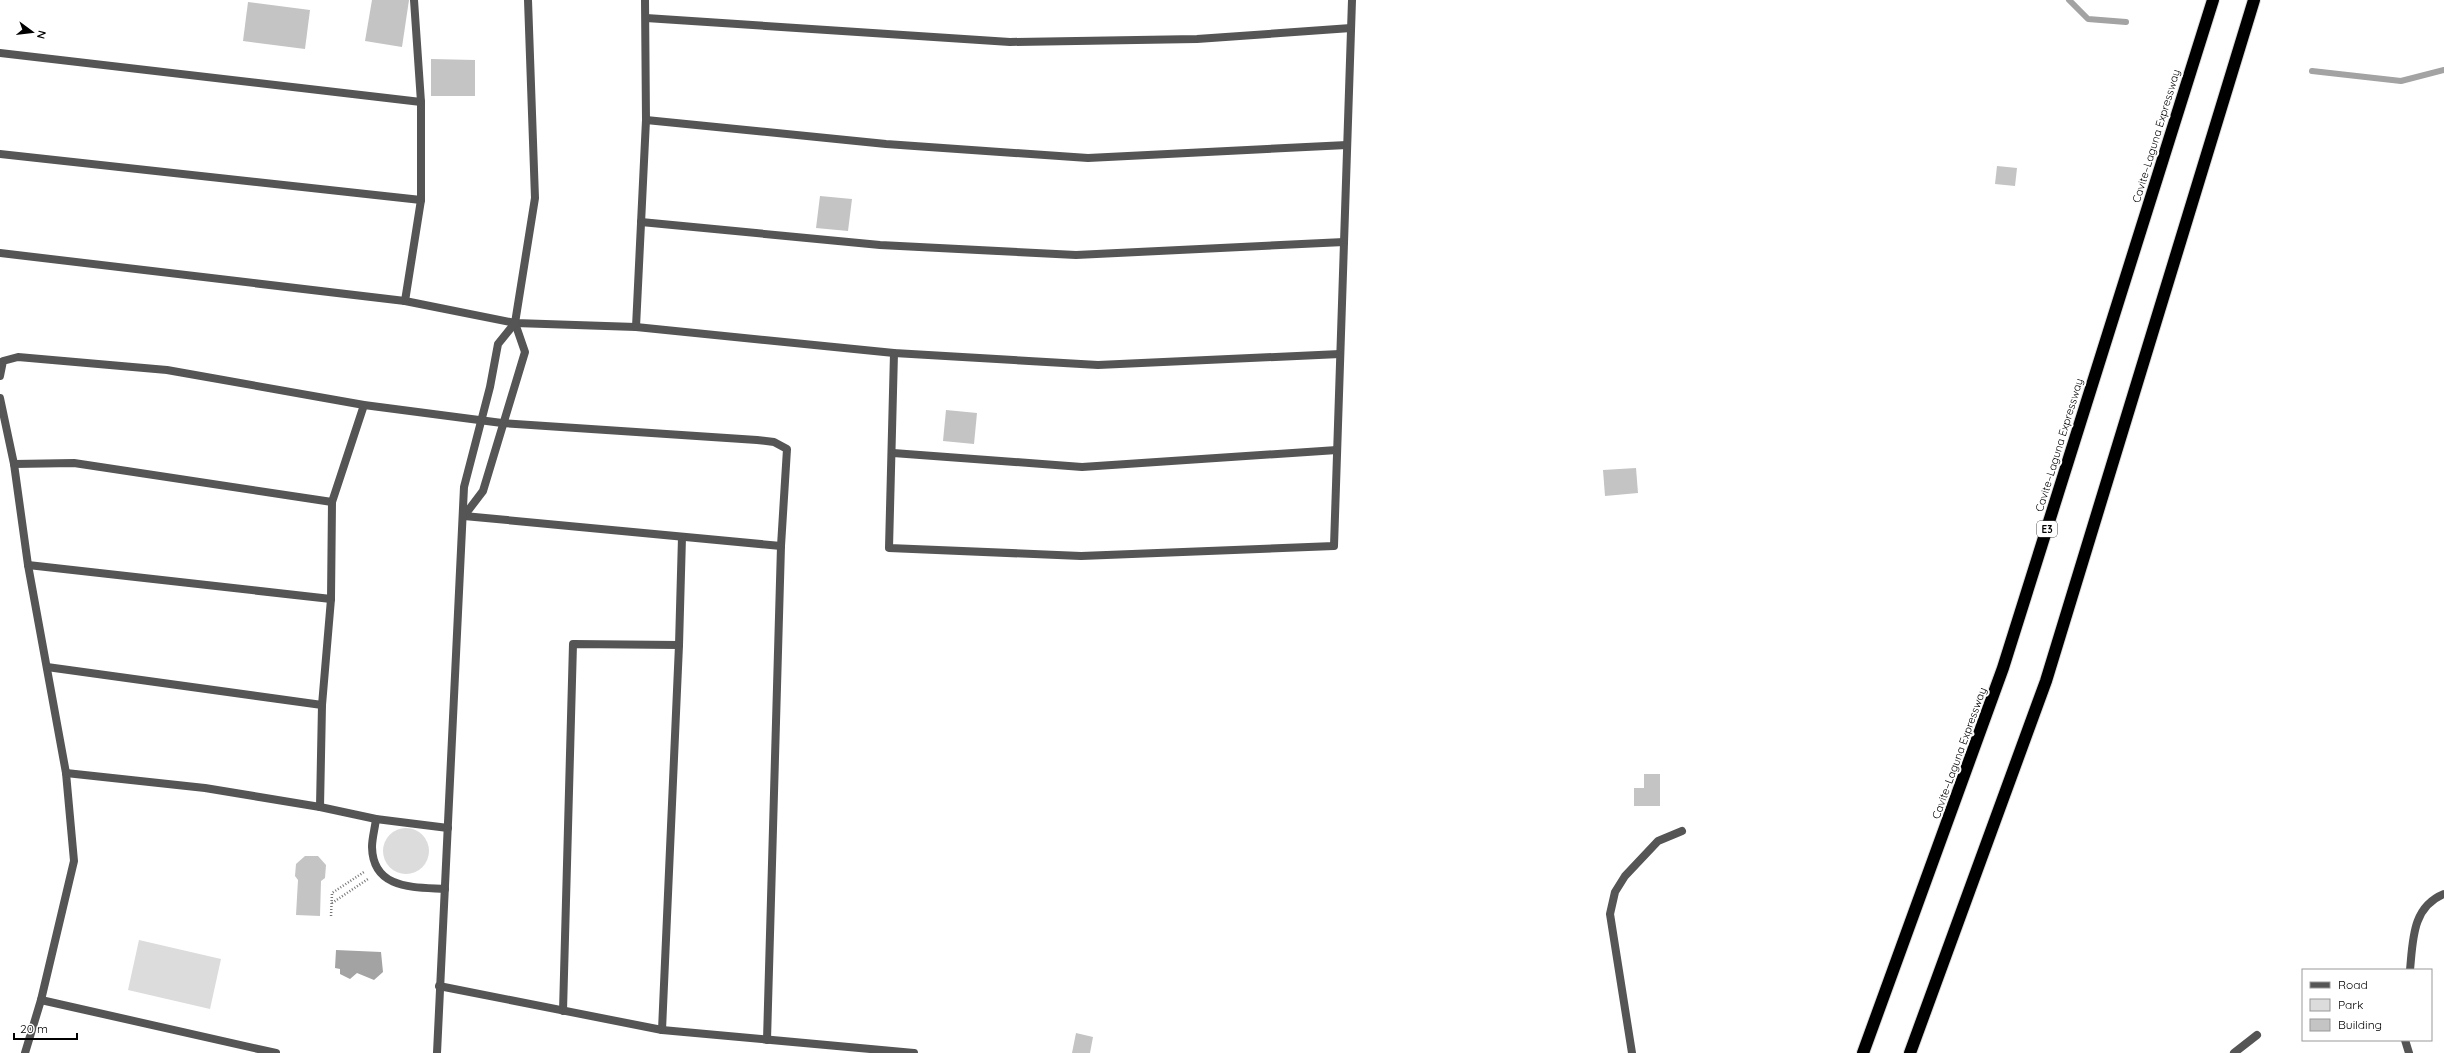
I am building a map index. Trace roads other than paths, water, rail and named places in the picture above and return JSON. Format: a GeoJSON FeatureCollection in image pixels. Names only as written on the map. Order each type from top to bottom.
{"type":"FeatureCollection","features":[{"type":"Feature","properties":{"kind":"highway","name":"Cavite–Laguna Expressway"},"geometry":{"type":"LineString","coordinates":[[1863,1053],[2003,668],[2213,0]]}},
{"type":"Feature","properties":{"kind":"highway"},"geometry":{"type":"LineString","coordinates":[[1910,1053],[2046,681],[2254,0]]}},
{"type":"Feature","properties":{"kind":"street"},"geometry":{"type":"LineString","coordinates":[[405,301],[421,200],[421,102],[414,0]]}},
{"type":"Feature","properties":{"kind":"street"},"geometry":{"type":"LineString","coordinates":[[464,516],[483,491],[502,423],[525,352],[515,323],[535,198],[528,0]]}},
{"type":"Feature","properties":{"kind":"street"},"geometry":{"type":"LineString","coordinates":[[636,327],[646,120],[645,0]]}},
{"type":"Feature","properties":{"kind":"street"},"geometry":{"type":"LineString","coordinates":[[894,353],[893,453],[889,548],[1081,556],[1334,546],[1352,0]]}},
{"type":"Feature","properties":{"kind":"street"},"geometry":{"type":"LineString","coordinates":[[646,18],[1010,42],[1198,39],[1351,28]]}},
{"type":"Feature","properties":{"kind":"street"},"geometry":{"type":"LineString","coordinates":[[0,53],[421,102]]}},
{"type":"Feature","properties":{"kind":"street"},"geometry":{"type":"LineString","coordinates":[[646,120],[886,144],[1088,158],[1347,145]]}},
{"type":"Feature","properties":{"kind":"street"},"geometry":{"type":"LineString","coordinates":[[0,154],[421,200]]}},
{"type":"Feature","properties":{"kind":"street"},"geometry":{"type":"LineString","coordinates":[[641,222],[880,244],[1076,255],[1344,242]]}},
{"type":"Feature","properties":{"kind":"street"},"geometry":{"type":"LineString","coordinates":[[0,254],[405,301],[515,323],[636,327],[894,353],[1098,365],[1340,354]]}},
{"type":"Feature","properties":{"kind":"street"},"geometry":{"type":"LineString","coordinates":[[437,1053],[439,986],[464,516],[464,487],[482,418],[498,344],[515,323]]}},
{"type":"Feature","properties":{"kind":"street"},"geometry":{"type":"LineString","coordinates":[[0,376],[3,362],[18,357],[167,370],[364,405],[482,418],[502,423],[774,442],[787,449],[781,546],[767,1040]]}},
{"type":"Feature","properties":{"kind":"street"},"geometry":{"type":"LineString","coordinates":[[0,398],[14,464],[28,565],[66,773],[74,861],[41,1000],[25,1053]]}},
{"type":"Feature","properties":{"kind":"street"},"geometry":{"type":"LineString","coordinates":[[320,807],[322,705],[331,599],[332,502],[364,405]]}},
{"type":"Feature","properties":{"kind":"street"},"geometry":{"type":"LineString","coordinates":[[893,453],[1082,467],[1337,450]]}},
{"type":"Feature","properties":{"kind":"street"},"geometry":{"type":"LineString","coordinates":[[14,464],[74,463],[332,502]]}},
{"type":"Feature","properties":{"kind":"street"},"geometry":{"type":"LineString","coordinates":[[464,516],[781,546]]}},
{"type":"Feature","properties":{"kind":"street"},"geometry":{"type":"LineString","coordinates":[[662,1030],[679,645],[682,537]]}},
{"type":"Feature","properties":{"kind":"street"},"geometry":{"type":"LineString","coordinates":[[28,565],[331,599]]}},
{"type":"Feature","properties":{"kind":"street"},"geometry":{"type":"LineString","coordinates":[[563,1011],[573,644],[679,645]]}},
{"type":"Feature","properties":{"kind":"street"},"geometry":{"type":"LineString","coordinates":[[47,667],[322,705]]}},
{"type":"Feature","properties":{"kind":"street"},"geometry":{"type":"LineString","coordinates":[[66,773],[205,788],[320,807],[376,819],[448,828]]}},
{"type":"Feature","properties":{"kind":"street"},"geometry":{"type":"LineString","coordinates":[[376,819],[372,845],[375,864],[380,872],[399,885],[445,889]]}},
{"type":"Feature","properties":{"kind":"street"},"geometry":{"type":"LineString","coordinates":[[1632,1053],[1610,914],[1614,892],[1625,876],[1658,841],[1682,831]]}},
{"type":"Feature","properties":{"kind":"street"},"geometry":{"type":"LineString","coordinates":[[2410,969],[2413,938],[2418,918],[2431,900],[2444,894]]}},
{"type":"Feature","properties":{"kind":"street"},"geometry":{"type":"LineString","coordinates":[[439,986],[662,1030],[914,1053]]}},
{"type":"Feature","properties":{"kind":"street"},"geometry":{"type":"LineString","coordinates":[[41,1000],[276,1053]]}},
{"type":"Feature","properties":{"kind":"street"},"geometry":{"type":"LineString","coordinates":[[2234,1053],[2257,1035]]}},
{"type":"Feature","properties":{"kind":"street"},"geometry":{"type":"LineString","coordinates":[[2405,1041],[2409,1053]]}},
{"type":"Feature","properties":{"kind":"waterway"},"geometry":{"type":"LineString","coordinates":[[2069,0],[2088,19],[2126,22]]}},
{"type":"Feature","properties":{"kind":"waterway"},"geometry":{"type":"LineString","coordinates":[[2312,71],[2401,81],[2444,70]]}}]}
